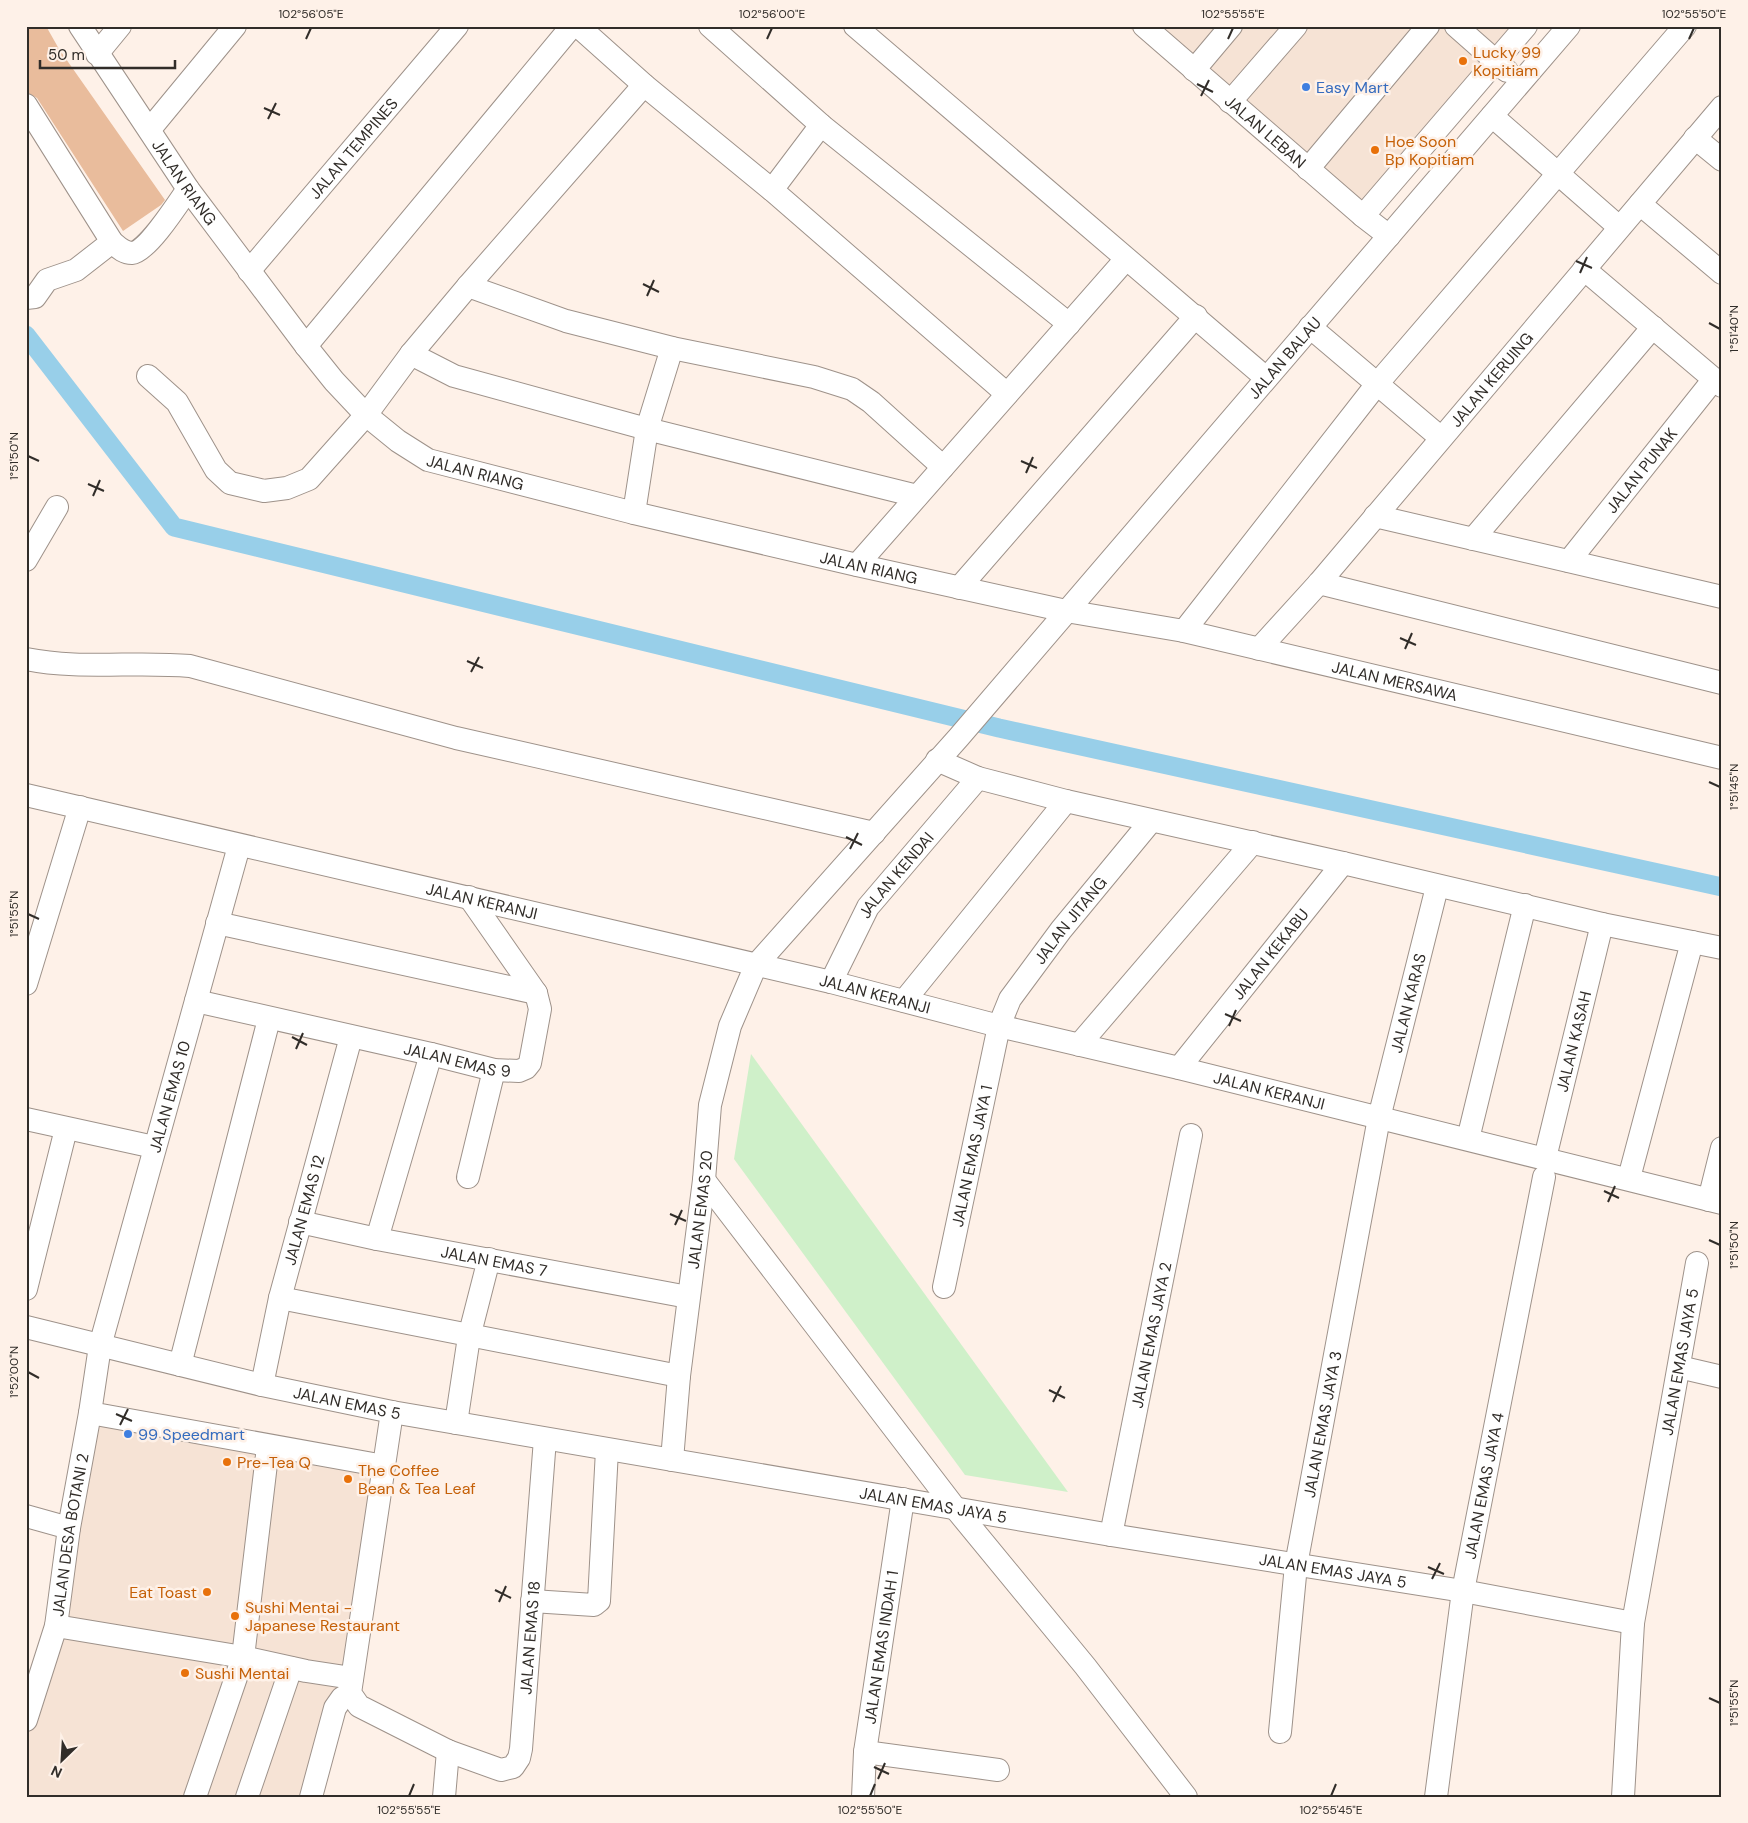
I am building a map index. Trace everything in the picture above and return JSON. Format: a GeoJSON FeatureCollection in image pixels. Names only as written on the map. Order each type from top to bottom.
{"type":"FeatureCollection","features":[{"type":"Feature","properties":{"kind":"street","name":"JALAN RIANG"},"geometry":{"type":"LineString","coordinates":[[80,26],[188,189],[334,381],[366,415],[398,441],[428,460],[634,512],[857,565],[1066,611]]}},
{"type":"Feature","properties":{"kind":"street"},"geometry":{"type":"LineString","coordinates":[[97,54],[120,26]]}},
{"type":"Feature","properties":{"kind":"street"},"geometry":{"type":"LineString","coordinates":[[150,129],[235,26]]}},
{"type":"Feature","properties":{"kind":"street","name":"JALAN TEMPINES"},"geometry":{"type":"LineString","coordinates":[[249,271],[457,26]]}},
{"type":"Feature","properties":{"kind":"street"},"geometry":{"type":"LineString","coordinates":[[306,346],[572,26]]}},
{"type":"Feature","properties":{"kind":"street"},"geometry":{"type":"LineString","coordinates":[[578,26],[644,85],[772,190],[1007,394]]}},
{"type":"Feature","properties":{"kind":"street"},"geometry":{"type":"LineString","coordinates":[[710,26],[821,125],[1069,324]]}},
{"type":"Feature","properties":{"kind":"street"},"geometry":{"type":"LineString","coordinates":[[855,26],[1126,259],[1196,316],[1266,378]]}},
{"type":"Feature","properties":{"kind":"street","name":"JALAN LEBAN"},"geometry":{"type":"LineString","coordinates":[[1144,26],[1308,169],[1389,236]]}},
{"type":"Feature","properties":{"kind":"street"},"geometry":{"type":"LineString","coordinates":[[1230,102],[1296,26]]}},
{"type":"Feature","properties":{"kind":"street"},"geometry":{"type":"LineString","coordinates":[[1308,169],[1428,26]]}},
{"type":"Feature","properties":{"kind":"street"},"geometry":{"type":"LineString","coordinates":[[1456,26],[1521,83]]}},
{"type":"Feature","properties":{"kind":"street"},"geometry":{"type":"LineString","coordinates":[[1363,216],[1526,26]]}},
{"type":"Feature","properties":{"kind":"street","name":"JALAN BALAU"},"geometry":{"type":"LineString","coordinates":[[874,833],[959,737],[1569,26]]}},
{"type":"Feature","properties":{"kind":"street"},"geometry":{"type":"LineString","coordinates":[[1184,631],[1377,384],[1685,26]]}},
{"type":"Feature","properties":{"kind":"street"},"geometry":{"type":"LineString","coordinates":[[1194,70],[1229,27]]}},
{"type":"Feature","properties":{"kind":"street"},"geometry":{"type":"LineString","coordinates":[[148,376],[177,402],[216,470],[230,483],[244,488],[264,491],[287,488],[308,479],[366,415],[411,354],[468,286],[644,85]]}},
{"type":"Feature","properties":{"kind":"street"},"geometry":{"type":"LineString","coordinates":[[26,105],[112,242],[124,252],[134,253],[146,244],[188,189]]}},
{"type":"Feature","properties":{"kind":"street","name":"JALAN KERUING"},"geometry":{"type":"LineString","coordinates":[[1259,649],[1319,583],[1722,106]]}},
{"type":"Feature","properties":{"kind":"street"},"geometry":{"type":"LineString","coordinates":[[1492,116],[1619,227]]}},
{"type":"Feature","properties":{"kind":"street"},"geometry":{"type":"LineString","coordinates":[[772,190],[821,125]]}},
{"type":"Feature","properties":{"kind":"street"},"geometry":{"type":"LineString","coordinates":[[1695,138],[1722,160]]}},
{"type":"Feature","properties":{"kind":"street"},"geometry":{"type":"LineString","coordinates":[[1640,204],[1722,273]]}},
{"type":"Feature","properties":{"kind":"street"},"geometry":{"type":"LineString","coordinates":[[26,298],[35,297],[47,280],[76,270],[112,242]]}},
{"type":"Feature","properties":{"kind":"street"},"geometry":{"type":"LineString","coordinates":[[857,565],[1126,259]]}},
{"type":"Feature","properties":{"kind":"street"},"geometry":{"type":"LineString","coordinates":[[1584,269],[1718,382]]}},
{"type":"Feature","properties":{"kind":"street"},"geometry":{"type":"LineString","coordinates":[[468,286],[566,322],[672,348],[814,376],[852,389],[871,402],[943,467]]}},
{"type":"Feature","properties":{"kind":"street"},"geometry":{"type":"LineString","coordinates":[[959,588],[1196,316]]}},
{"type":"Feature","properties":{"kind":"street"},"geometry":{"type":"LineString","coordinates":[[1473,539],[1653,327]]}},
{"type":"Feature","properties":{"kind":"street"},"geometry":{"type":"LineString","coordinates":[[1310,328],[1441,438]]}},
{"type":"Feature","properties":{"kind":"street"},"geometry":{"type":"LineString","coordinates":[[634,512],[647,429],[672,348]]}},
{"type":"Feature","properties":{"kind":"street"},"geometry":{"type":"LineString","coordinates":[[411,354],[454,376],[647,429],[917,496]]}},
{"type":"Feature","properties":{"kind":"street","name":"JALAN PUNAK"},"geometry":{"type":"LineString","coordinates":[[1569,561],[1718,382]]}},
{"type":"Feature","properties":{"kind":"street"},"geometry":{"type":"LineString","coordinates":[[26,560],[57,507]]}},
{"type":"Feature","properties":{"kind":"street"},"geometry":{"type":"LineString","coordinates":[[1375,516],[1722,598]]}},
{"type":"Feature","properties":{"kind":"street"},"geometry":{"type":"LineString","coordinates":[[1319,583],[1722,683]]}},
{"type":"Feature","properties":{"kind":"street","name":"JALAN MERSAWA"},"geometry":{"type":"LineString","coordinates":[[1066,611],[1184,631],[1719,754]]}},
{"type":"Feature","properties":{"kind":"street"},"geometry":{"type":"LineString","coordinates":[[26,659],[84,665],[157,663],[190,666],[456,738],[874,833]]}},
{"type":"Feature","properties":{"kind":"street"},"geometry":{"type":"LineString","coordinates":[[938,760],[978,778],[1066,801],[1150,821],[1253,842],[1437,887],[1525,905],[1602,924],[1722,948]]}},
{"type":"Feature","properties":{"kind":"street","name":"JALAN KENDAI"},"geometry":{"type":"LineString","coordinates":[[831,982],[868,907],[978,778]]}},
{"type":"Feature","properties":{"kind":"street","name":"JALAN KERANJI"},"geometry":{"type":"LineString","coordinates":[[26,795],[831,982],[999,1026],[1468,1139],[1544,1168],[1629,1178],[1715,1201]]}},
{"type":"Feature","properties":{"kind":"street"},"geometry":{"type":"LineString","coordinates":[[904,1001],[1066,801]]}},
{"type":"Feature","properties":{"kind":"street"},"geometry":{"type":"LineString","coordinates":[[26,984],[80,807]]}},
{"type":"Feature","properties":{"kind":"street","name":"JALAN JITANG"},"geometry":{"type":"LineString","coordinates":[[999,1026],[1010,998],[1061,930],[1150,821]]}},
{"type":"Feature","properties":{"kind":"street","name":"JALAN EMAS 20"},"geometry":{"type":"LineString","coordinates":[[672,1460],[679,1376],[704,1180],[710,1105],[730,1026],[756,964],[874,833]]}},
{"type":"Feature","properties":{"kind":"street"},"geometry":{"type":"LineString","coordinates":[[1079,1045],[1253,842]]}},
{"type":"Feature","properties":{"kind":"street","name":"JALAN EMAS 10"},"geometry":{"type":"LineString","coordinates":[[100,1346],[239,846]]}},
{"type":"Feature","properties":{"kind":"street","name":"JALAN KEKABU"},"geometry":{"type":"LineString","coordinates":[[1179,1068],[1343,863]]}},
{"type":"Feature","properties":{"kind":"street","name":"JALAN KARAS"},"geometry":{"type":"LineString","coordinates":[[1379,1118],[1437,887]]}},
{"type":"Feature","properties":{"kind":"street","name":"JALAN EMAS 9"},"geometry":{"type":"LineString","coordinates":[[196,1001],[494,1070],[519,1071],[526,1068],[530,1063],[540,1009],[536,993],[468,897]]}},
{"type":"Feature","properties":{"kind":"street"},"geometry":{"type":"LineString","coordinates":[[1468,1139],[1525,905]]}},
{"type":"Feature","properties":{"kind":"street"},"geometry":{"type":"LineString","coordinates":[[217,923],[536,993]]}},
{"type":"Feature","properties":{"kind":"street","name":"JALAN KASAH"},"geometry":{"type":"LineString","coordinates":[[1544,1168],[1602,924]]}},
{"type":"Feature","properties":{"kind":"street"},"geometry":{"type":"LineString","coordinates":[[1629,1178],[1692,942]]}},
{"type":"Feature","properties":{"kind":"street"},"geometry":{"type":"LineString","coordinates":[[180,1365],[269,1019]]}},
{"type":"Feature","properties":{"kind":"street","name":"JALAN EMAS JAYA 1"},"geometry":{"type":"LineString","coordinates":[[944,1287],[999,1026]]}},
{"type":"Feature","properties":{"kind":"street","name":"JALAN EMAS 12"},"geometry":{"type":"LineString","coordinates":[[262,1384],[280,1298],[351,1037]]}},
{"type":"Feature","properties":{"kind":"street"},"geometry":{"type":"LineString","coordinates":[[378,1239],[431,1054]]}},
{"type":"Feature","properties":{"kind":"street"},"geometry":{"type":"LineString","coordinates":[[468,1177],[494,1070]]}},
{"type":"Feature","properties":{"kind":"street","name":"JALAN EMAS JAYA 3"},"geometry":{"type":"LineString","coordinates":[[1280,1732],[1296,1565],[1379,1118]]}},
{"type":"Feature","properties":{"kind":"street"},"geometry":{"type":"LineString","coordinates":[[26,1119],[154,1147]]}},
{"type":"Feature","properties":{"kind":"street"},"geometry":{"type":"LineString","coordinates":[[26,1289],[66,1129]]}},
{"type":"Feature","properties":{"kind":"street","name":"JALAN EMAS JAYA 2"},"geometry":{"type":"LineString","coordinates":[[1112,1535],[1191,1135]]}},
{"type":"Feature","properties":{"kind":"street"},"geometry":{"type":"LineString","coordinates":[[1715,1201],[1722,1148]]}},
{"type":"Feature","properties":{"kind":"street","name":"JALAN EMAS JAYA 4"},"geometry":{"type":"LineString","coordinates":[[1436,1797],[1463,1591],[1544,1168]]}},
{"type":"Feature","properties":{"kind":"street"},"geometry":{"type":"LineString","coordinates":[[704,1180],[955,1508],[1085,1666],[1186,1797]]}},
{"type":"Feature","properties":{"kind":"street","name":"JALAN EMAS 7"},"geometry":{"type":"LineString","coordinates":[[300,1222],[378,1239],[688,1298]]}},
{"type":"Feature","properties":{"kind":"street"},"geometry":{"type":"LineString","coordinates":[[456,1423],[469,1337],[489,1259]]}},
{"type":"Feature","properties":{"kind":"street","name":"JALAN EMAS JAYA 5"},"geometry":{"type":"LineString","coordinates":[[672,1460],[1112,1535],[1463,1591],[1633,1623],[1697,1263]]}},
{"type":"Feature","properties":{"kind":"street"},"geometry":{"type":"LineString","coordinates":[[280,1298],[469,1337],[679,1376]]}},
{"type":"Feature","properties":{"kind":"street","name":"JALAN EMAS 5"},"geometry":{"type":"LineString","coordinates":[[26,1327],[180,1365],[392,1412],[672,1460]]}},
{"type":"Feature","properties":{"kind":"street","name":"JALAN DESA BOTANI 2"},"geometry":{"type":"LineString","coordinates":[[26,1720],[33,1679],[56,1626],[69,1528],[100,1346]]}},
{"type":"Feature","properties":{"kind":"street"},"geometry":{"type":"LineString","coordinates":[[1679,1367],[1722,1377]]}},
{"type":"Feature","properties":{"kind":"street"},"geometry":{"type":"LineString","coordinates":[[311,1797],[335,1708],[351,1685],[392,1412]]}},
{"type":"Feature","properties":{"kind":"street"},"geometry":{"type":"LineString","coordinates":[[90,1413],[268,1447],[384,1466]]}},
{"type":"Feature","properties":{"kind":"street","name":"JALAN EMAS 18"},"geometry":{"type":"LineString","coordinates":[[351,1685],[359,1706],[448,1751],[501,1770],[513,1767],[519,1758],[545,1439]]}},
{"type":"Feature","properties":{"kind":"street"},"geometry":{"type":"LineString","coordinates":[[195,1797],[243,1657],[268,1447]]}},
{"type":"Feature","properties":{"kind":"street"},"geometry":{"type":"LineString","coordinates":[[532,1601],[594,1605],[599,1601],[607,1450]]}},
{"type":"Feature","properties":{"kind":"street","name":"JALAN EMAS INDAH 1"},"geometry":{"type":"LineString","coordinates":[[863,1797],[865,1752],[903,1499]]}},
{"type":"Feature","properties":{"kind":"street"},"geometry":{"type":"LineString","coordinates":[[26,1516],[69,1528]]}},
{"type":"Feature","properties":{"kind":"street"},"geometry":{"type":"LineString","coordinates":[[1623,1797],[1633,1623]]}},
{"type":"Feature","properties":{"kind":"street"},"geometry":{"type":"LineString","coordinates":[[56,1626],[243,1657],[351,1685]]}},
{"type":"Feature","properties":{"kind":"street"},"geometry":{"type":"LineString","coordinates":[[247,1797],[291,1668]]}},
{"type":"Feature","properties":{"kind":"street"},"geometry":{"type":"LineString","coordinates":[[444,1797],[448,1751]]}},
{"type":"Feature","properties":{"kind":"street"},"geometry":{"type":"LineString","coordinates":[[865,1752],[998,1770]]}},
{"type":"Feature","properties":{"kind":"shaded area"},"geometry":{"type":"Polygon","coordinates":[[[1127,26],[1537,26],[1360,228],[1127,26]]]}},
{"type":"Feature","properties":{"kind":"shaded area"},"geometry":{"type":"Polygon","coordinates":[[[84,1407],[393,1462],[357,1690],[332,1740],[315,1797],[26,1797],[26,1697],[50,1624],[84,1407]]]}},
{"type":"Feature","properties":{"kind":"green space"},"geometry":{"type":"Polygon","coordinates":[[[751,1054],[1068,1492],[965,1475],[734,1159],[751,1054]]]}},
{"type":"Feature","properties":{"kind":"building"},"geometry":{"type":"Polygon","coordinates":[[[26,26],[46,26],[59,49],[165,200],[161,205],[123,231],[37,98],[26,92],[26,26]]]}},
{"type":"Feature","properties":{"kind":"waterway"},"geometry":{"type":"LineString","coordinates":[[26,335],[174,527],[999,728],[1722,887]]}},
{"type":"Feature","properties":{"kind":"place","name":"Lucky 99 Kopitiam"},"geometry":{"type":"Point","coordinates":[1463,61]}},
{"type":"Feature","properties":{"kind":"place","name":"Easy Mart"},"geometry":{"type":"Point","coordinates":[1306,87]}},
{"type":"Feature","properties":{"kind":"place","name":"Hoe Soon Bp Kopitiam"},"geometry":{"type":"Point","coordinates":[1375,150]}},
{"type":"Feature","properties":{"kind":"place","name":"99 Speedmart"},"geometry":{"type":"Point","coordinates":[128,1434]}},
{"type":"Feature","properties":{"kind":"place","name":"Pre-Tea Q"},"geometry":{"type":"Point","coordinates":[227,1462]}},
{"type":"Feature","properties":{"kind":"place","name":"The Coffee Bean & Tea Leaf"},"geometry":{"type":"Point","coordinates":[348,1479]}},
{"type":"Feature","properties":{"kind":"place","name":"Eat Toast"},"geometry":{"type":"Point","coordinates":[207,1592]}},
{"type":"Feature","properties":{"kind":"place","name":"Sushi Mentai - Japanese Restaurant"},"geometry":{"type":"Point","coordinates":[235,1616]}},
{"type":"Feature","properties":{"kind":"place","name":"Sushi Mentai"},"geometry":{"type":"Point","coordinates":[185,1673]}}]}
